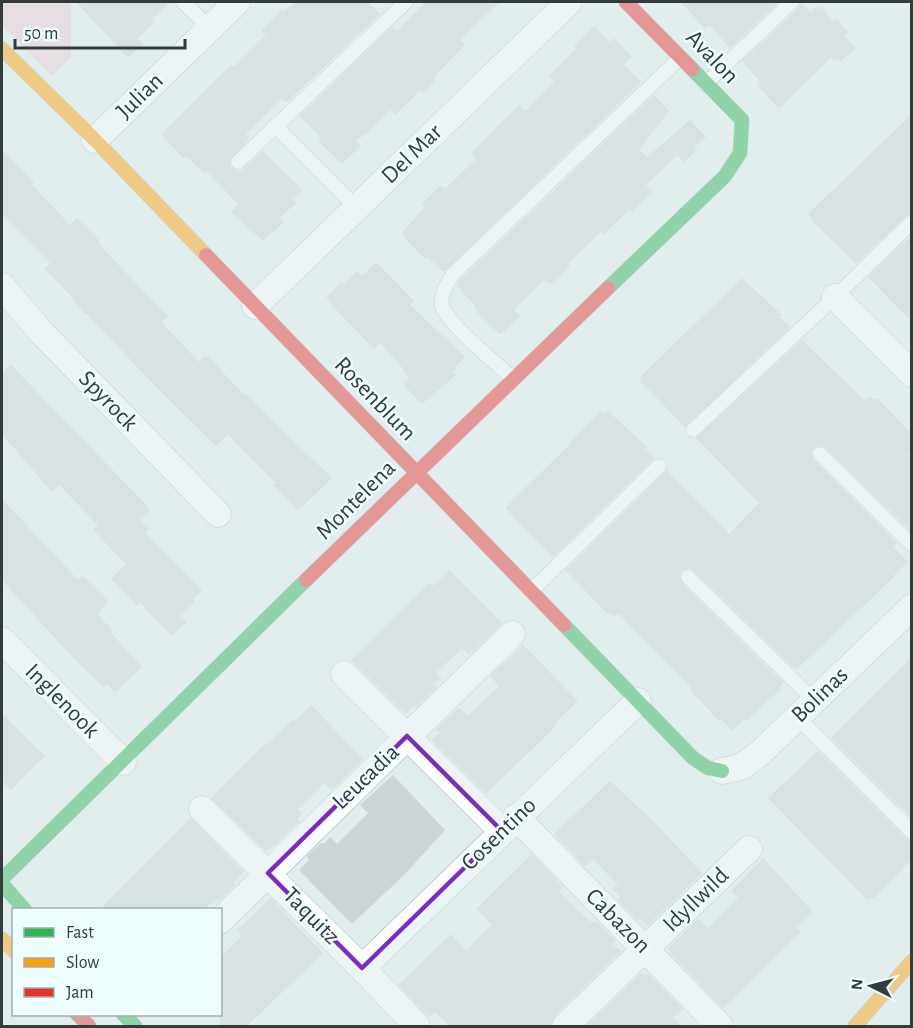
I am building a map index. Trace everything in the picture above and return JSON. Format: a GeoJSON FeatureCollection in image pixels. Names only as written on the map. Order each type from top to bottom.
{"type":"FeatureCollection","features":[{"type":"Feature","properties":{"kind":"street","name":"Julian"},"geometry":{"type":"LineString","coordinates":[[95,140],[237,2]]}},
{"type":"Feature","properties":{"kind":"street","name":"Del Mar"},"geometry":{"type":"LineString","coordinates":[[255,306],[569,2]]}},
{"type":"Feature","properties":{"kind":"street","name":"Avalon"},"geometry":{"type":"LineString","coordinates":[[626,2],[742,120],[740,153]]}},
{"type":"Feature","properties":{"kind":"street","name":"Rosenblum"},"geometry":{"type":"LineString","coordinates":[[2,49],[95,140],[693,758],[708,768],[722,771]]}},
{"type":"Feature","properties":{"kind":"street","name":"Montelena"},"geometry":{"type":"LineString","coordinates":[[2,879],[416,472],[725,176],[740,153]]}},
{"type":"Feature","properties":{"kind":"street","name":"Spyrock"},"geometry":{"type":"LineString","coordinates":[[2,286],[41,332],[218,514]]}},
{"type":"Feature","properties":{"kind":"street"},"geometry":{"type":"LineString","coordinates":[[835,297],[912,374]]}},
{"type":"Feature","properties":{"kind":"street","name":"Bolinas"},"geometry":{"type":"LineString","coordinates":[[722,771],[741,767],[759,754],[912,608]]}},
{"type":"Feature","properties":{"kind":"street","name":"Leucadia"},"geometry":{"type":"LineString","coordinates":[[222,919],[512,634]]}},
{"type":"Feature","properties":{"kind":"street","name":"Inglenook"},"geometry":{"type":"LineString","coordinates":[[2,640],[123,762]]}},
{"type":"Feature","properties":{"kind":"street","name":"Cabazon"},"geometry":{"type":"LineString","coordinates":[[344,674],[407,736],[509,824],[645,948],[720,1026]]}},
{"type":"Feature","properties":{"kind":"street","name":"Cosentino"},"geometry":{"type":"LineString","coordinates":[[362,968],[638,701]]}},
{"type":"Feature","properties":{"kind":"street","name":"Taquitz"},"geometry":{"type":"LineString","coordinates":[[202,809],[268,873],[417,1026]]}},
{"type":"Feature","properties":{"kind":"street","name":"Idyllwild"},"geometry":{"type":"LineString","coordinates":[[565,1026],[749,849]]}},
{"type":"Feature","properties":{"kind":"street"},"geometry":{"type":"LineString","coordinates":[[2,884],[24,908]]}},
{"type":"Feature","properties":{"kind":"street"},"geometry":{"type":"LineString","coordinates":[[855,1026],[912,961]]}},
{"type":"Feature","properties":{"kind":"lane"},"geometry":{"type":"LineString","coordinates":[[183,2],[210,28]]}},
{"type":"Feature","properties":{"kind":"lane"},"geometry":{"type":"LineString","coordinates":[[237,162],[406,2]]}},
{"type":"Feature","properties":{"kind":"lane"},"geometry":{"type":"LineString","coordinates":[[705,84],[792,2]]}},
{"type":"Feature","properties":{"kind":"lane"},"geometry":{"type":"LineString","coordinates":[[514,380],[449,319],[442,305],[444,289],[453,274],[681,57]]}},
{"type":"Feature","properties":{"kind":"lane"},"geometry":{"type":"LineString","coordinates":[[275,126],[357,208]]}},
{"type":"Feature","properties":{"kind":"lane"},"geometry":{"type":"LineString","coordinates":[[693,430],[912,222]]}},
{"type":"Feature","properties":{"kind":"lane"},"geometry":{"type":"LineString","coordinates":[[820,454],[912,545]]}},
{"type":"Feature","properties":{"kind":"lane"},"geometry":{"type":"LineString","coordinates":[[531,591],[659,466]]}},
{"type":"Feature","properties":{"kind":"lane"},"geometry":{"type":"LineString","coordinates":[[688,577],[912,832]]}},
{"type":"Feature","properties":{"kind":"highlighted area"},"geometry":{"type":"Polygon","coordinates":[[[407,736],[502,831],[362,968],[268,873],[407,736]]]}},
{"type":"Feature","properties":{"kind":"shaded area"},"geometry":{"type":"Polygon","coordinates":[[[2,2],[71,2],[71,57],[52,76],[2,25],[2,2]]]}},
{"type":"Feature","properties":{"kind":"building"},"geometry":{"type":"Polygon","coordinates":[[[76,2],[171,2],[153,19],[154,23],[138,39],[143,44],[128,58],[76,2]]]}},
{"type":"Feature","properties":{"kind":"building"},"geometry":{"type":"Polygon","coordinates":[[[295,2],[368,2],[380,14],[286,103],[282,99],[246,134],[250,138],[230,159],[231,168],[241,171],[263,151],[303,190],[293,200],[296,203],[280,218],[284,222],[263,241],[231,212],[238,204],[206,171],[204,173],[186,156],[183,158],[161,134],[220,75],[232,65],[234,67],[266,35],[261,31],[282,10],[284,12],[295,2]]]}},
{"type":"Feature","properties":{"kind":"building"},"geometry":{"type":"Polygon","coordinates":[[[425,2],[500,2],[460,39],[465,45],[433,78],[436,81],[423,93],[420,91],[395,115],[390,110],[356,141],[361,146],[342,164],[318,141],[321,138],[299,116],[392,27],[397,31],[425,2]]]}},
{"type":"Feature","properties":{"kind":"building"},"geometry":{"type":"Polygon","coordinates":[[[681,2],[779,2],[730,48],[709,25],[705,29],[681,2]]]}},
{"type":"Feature","properties":{"kind":"building"},"geometry":{"type":"Polygon","coordinates":[[[801,2],[810,13],[817,7],[819,9],[821,7],[833,21],[836,19],[849,32],[844,36],[856,48],[841,61],[838,58],[835,61],[831,58],[779,109],[757,85],[760,82],[742,61],[798,9],[801,2]]]}},
{"type":"Feature","properties":{"kind":"building"},"geometry":{"type":"Polygon","coordinates":[[[594,26],[610,42],[614,38],[632,57],[624,65],[641,82],[444,272],[427,257],[425,259],[401,234],[425,207],[422,204],[441,185],[445,189],[477,158],[472,153],[501,122],[519,105],[525,112],[554,82],[549,76],[576,49],[574,47],[594,26]]]}},
{"type":"Feature","properties":{"kind":"building"},"geometry":{"type":"Polygon","coordinates":[[[654,95],[669,111],[639,150],[647,157],[690,120],[706,137],[694,148],[697,150],[684,162],[677,155],[646,185],[653,192],[632,212],[630,209],[603,235],[601,232],[551,284],[544,280],[514,310],[520,316],[500,335],[475,310],[477,309],[457,285],[460,280],[654,95]]]}},
{"type":"Feature","properties":{"kind":"building"},"geometry":{"type":"Polygon","coordinates":[[[912,114],[912,213],[906,216],[856,264],[809,218],[811,217],[808,214],[912,114]]]}},
{"type":"Feature","properties":{"kind":"building"},"geometry":{"type":"Polygon","coordinates":[[[2,149],[70,225],[77,218],[100,241],[103,249],[168,316],[161,322],[199,362],[204,356],[206,358],[208,356],[243,394],[332,478],[306,503],[297,510],[273,485],[276,483],[228,435],[216,446],[85,314],[44,269],[50,263],[2,215],[2,149]]]}},
{"type":"Feature","properties":{"kind":"building"},"geometry":{"type":"Polygon","coordinates":[[[912,235],[912,322],[868,277],[912,235]]]}},
{"type":"Feature","properties":{"kind":"building"},"geometry":{"type":"Polygon","coordinates":[[[376,262],[414,301],[410,305],[465,357],[455,367],[457,369],[453,372],[456,375],[422,404],[403,384],[409,378],[398,362],[380,343],[374,349],[326,297],[357,271],[362,276],[376,262]]]}},
{"type":"Feature","properties":{"kind":"building"},"geometry":{"type":"Polygon","coordinates":[[[742,278],[782,315],[780,317],[790,327],[685,427],[640,381],[642,380],[640,377],[742,278]]]}},
{"type":"Feature","properties":{"kind":"building"},"geometry":{"type":"Polygon","coordinates":[[[802,340],[865,401],[870,396],[875,400],[877,398],[912,434],[912,451],[907,456],[912,460],[910,530],[826,448],[817,446],[811,452],[814,460],[897,543],[893,547],[908,562],[796,670],[694,571],[690,568],[682,570],[679,575],[682,583],[783,683],[779,687],[781,689],[732,731],[721,719],[719,721],[690,690],[692,688],[619,614],[613,617],[609,615],[565,570],[667,470],[729,534],[759,503],[696,438],[802,340]]]}},
{"type":"Feature","properties":{"kind":"building"},"geometry":{"type":"Polygon","coordinates":[[[11,365],[151,510],[140,521],[149,529],[145,533],[202,591],[181,616],[187,622],[172,636],[140,603],[137,606],[111,579],[126,564],[93,530],[98,525],[59,485],[52,492],[2,434],[2,373],[11,365]]]}},
{"type":"Feature","properties":{"kind":"building"},"geometry":{"type":"Polygon","coordinates":[[[607,410],[647,447],[645,448],[655,458],[553,557],[505,508],[601,411],[603,413],[607,410]]]}},
{"type":"Feature","properties":{"kind":"building"},"geometry":{"type":"Polygon","coordinates":[[[2,499],[78,580],[83,576],[108,601],[98,615],[112,630],[110,632],[142,667],[115,693],[107,684],[103,687],[78,663],[2,580],[2,499]]]}},
{"type":"Feature","properties":{"kind":"building"},"geometry":{"type":"Polygon","coordinates":[[[449,570],[502,623],[469,655],[462,648],[436,673],[441,678],[435,683],[438,686],[406,714],[351,660],[430,583],[433,586],[449,570]]]}},
{"type":"Feature","properties":{"kind":"building"},"geometry":{"type":"Polygon","coordinates":[[[523,645],[578,701],[561,717],[549,733],[486,794],[432,740],[440,733],[436,729],[459,708],[468,716],[499,686],[490,676],[523,645]]]}},
{"type":"Feature","properties":{"kind":"building"},"geometry":{"type":"Polygon","coordinates":[[[912,657],[912,819],[831,738],[912,657]]]}},
{"type":"Feature","properties":{"kind":"building"},"geometry":{"type":"Polygon","coordinates":[[[311,705],[363,759],[332,790],[324,783],[298,809],[303,813],[297,819],[300,821],[278,843],[266,851],[211,798],[265,744],[293,719],[295,721],[311,705]]]}},
{"type":"Feature","properties":{"kind":"building"},"geometry":{"type":"Polygon","coordinates":[[[2,713],[45,756],[11,790],[2,781],[2,713]]]}},
{"type":"Feature","properties":{"kind":"building"},"geometry":{"type":"Polygon","coordinates":[[[818,751],[906,838],[912,841],[912,859],[873,899],[871,897],[868,900],[864,897],[768,798],[818,751]]]}},
{"type":"Feature","properties":{"kind":"building"},"geometry":{"type":"Polygon","coordinates":[[[393,775],[445,830],[405,874],[352,924],[299,870],[309,860],[306,857],[321,843],[325,843],[330,837],[337,844],[368,813],[360,805],[393,775]]]}},
{"type":"Feature","properties":{"kind":"building"},"geometry":{"type":"Polygon","coordinates":[[[610,781],[654,822],[702,873],[647,926],[618,900],[621,897],[613,889],[618,885],[593,859],[585,866],[554,834],[610,781]]]}},
{"type":"Feature","properties":{"kind":"building"},"geometry":{"type":"Polygon","coordinates":[[[191,818],[244,872],[219,901],[218,899],[206,908],[101,908],[191,818]]]}},
{"type":"Feature","properties":{"kind":"building"},"geometry":{"type":"Polygon","coordinates":[[[532,854],[563,887],[561,894],[590,922],[592,920],[595,923],[596,921],[615,940],[613,944],[621,951],[555,1015],[550,1026],[449,1026],[435,1012],[429,1017],[398,985],[451,934],[466,950],[492,925],[476,909],[532,854]]]}},
{"type":"Feature","properties":{"kind":"building"},"geometry":{"type":"Polygon","coordinates":[[[763,858],[813,912],[797,928],[801,932],[723,1008],[669,952],[671,951],[668,948],[698,919],[708,928],[738,898],[731,891],[763,858]]]}},
{"type":"Feature","properties":{"kind":"building"},"geometry":{"type":"Polygon","coordinates":[[[270,898],[323,953],[247,1026],[220,1026],[222,956],[242,936],[237,930],[270,898]]]}},
{"type":"Feature","properties":{"kind":"building"},"geometry":{"type":"Polygon","coordinates":[[[642,973],[645,976],[648,974],[683,1009],[673,1018],[682,1026],[586,1026],[642,973]]]}},
{"type":"Feature","properties":{"kind":"traffic: fast"},"geometry":{"type":"LineString","coordinates":[[608,288],[725,176],[740,153],[742,120],[692,69]]}},
{"type":"Feature","properties":{"kind":"traffic: fast"},"geometry":{"type":"LineString","coordinates":[[2,879],[306,580]]}},
{"type":"Feature","properties":{"kind":"traffic: fast"},"geometry":{"type":"LineString","coordinates":[[564,625],[693,758],[708,768],[722,771]]}},
{"type":"Feature","properties":{"kind":"traffic: fast"},"geometry":{"type":"LineString","coordinates":[[2,884],[23,908]]}},
{"type":"Feature","properties":{"kind":"traffic: fast"},"geometry":{"type":"LineString","coordinates":[[125,1016],[135,1026]]}},
{"type":"Feature","properties":{"kind":"traffic: slow"},"geometry":{"type":"LineString","coordinates":[[2,49],[95,140],[206,255]]}},
{"type":"Feature","properties":{"kind":"traffic: slow"},"geometry":{"type":"LineString","coordinates":[[2,939],[12,949]]}},
{"type":"Feature","properties":{"kind":"traffic: slow"},"geometry":{"type":"LineString","coordinates":[[855,1026],[912,961]]}},
{"type":"Feature","properties":{"kind":"traffic: jam"},"geometry":{"type":"LineString","coordinates":[[626,2],[692,69]]}},
{"type":"Feature","properties":{"kind":"traffic: jam"},"geometry":{"type":"LineString","coordinates":[[206,255],[564,625]]}},
{"type":"Feature","properties":{"kind":"traffic: jam"},"geometry":{"type":"LineString","coordinates":[[306,580],[608,288]]}},
{"type":"Feature","properties":{"kind":"traffic: jam"},"geometry":{"type":"LineString","coordinates":[[79,1016],[89,1026]]}}]}
